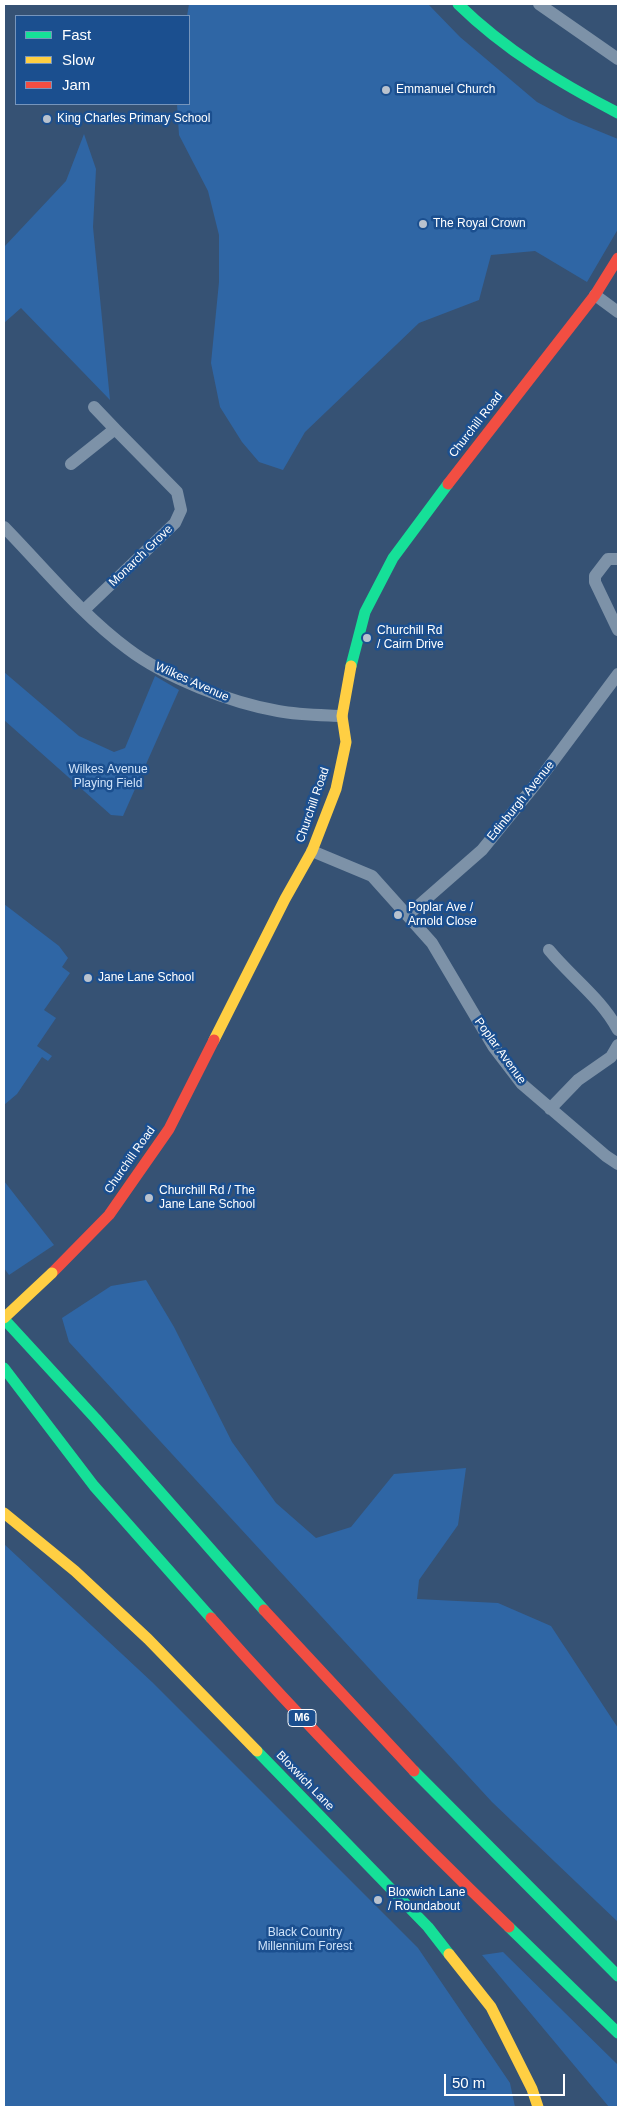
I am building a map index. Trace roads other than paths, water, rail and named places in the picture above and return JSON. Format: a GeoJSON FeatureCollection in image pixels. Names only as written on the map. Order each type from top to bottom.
{"type":"FeatureCollection","features":[{"type":"Feature","properties":{"kind":"main road"},"geometry":{"type":"LineString","coordinates":[[458,4],[496,38],[577,93],[618,113]]}},
{"type":"Feature","properties":{"kind":"main road","name":"Churchill Road"},"geometry":{"type":"LineString","coordinates":[[4,1317],[52,1273],[109,1214],[169,1129],[294,882],[312,851],[336,789],[346,742],[342,716],[350,672],[366,612],[393,558],[430,507],[595,295],[618,258]]}},
{"type":"Feature","properties":{"kind":"main road"},"geometry":{"type":"LineString","coordinates":[[4,1317],[253,1598],[416,1774],[618,1976]]}},
{"type":"Feature","properties":{"kind":"main road","name":"M6"},"geometry":{"type":"LineString","coordinates":[[4,1369],[94,1486],[275,1690],[410,1833],[618,2033]]}},
{"type":"Feature","properties":{"kind":"main road","name":"Bloxwich Lane"},"geometry":{"type":"LineString","coordinates":[[4,1513],[75,1571],[148,1639],[428,1927],[491,2007],[538,2107]]}},
{"type":"Feature","properties":{"kind":"street"},"geometry":{"type":"LineString","coordinates":[[539,4],[618,59]]}},
{"type":"Feature","properties":{"kind":"street"},"geometry":{"type":"LineString","coordinates":[[595,295],[618,312]]}},
{"type":"Feature","properties":{"kind":"street","name":"Monarch Grove"},"geometry":{"type":"LineString","coordinates":[[84,610],[168,529],[181,510],[177,492],[94,407]]}},
{"type":"Feature","properties":{"kind":"street"},"geometry":{"type":"LineString","coordinates":[[71,464],[115,429]]}},
{"type":"Feature","properties":{"kind":"street","name":"Wilkes Avenue"},"geometry":{"type":"LineString","coordinates":[[4,526],[84,610],[128,650],[164,671],[229,699],[279,712],[342,716]]}},
{"type":"Feature","properties":{"kind":"street"},"geometry":{"type":"LineString","coordinates":[[618,559],[608,559],[595,576],[594,582],[618,630]]}},
{"type":"Feature","properties":{"kind":"street","name":"Edinburgh Avenue"},"geometry":{"type":"LineString","coordinates":[[409,914],[482,850],[539,780],[618,674]]}},
{"type":"Feature","properties":{"kind":"street","name":"Poplar Avenue"},"geometry":{"type":"LineString","coordinates":[[312,851],[372,876],[409,914],[432,943],[493,1046],[522,1084],[618,1164]]}},
{"type":"Feature","properties":{"kind":"street"},"geometry":{"type":"LineString","coordinates":[[549,950],[567,972],[596,998],[618,1030]]}},
{"type":"Feature","properties":{"kind":"street"},"geometry":{"type":"LineString","coordinates":[[550,1109],[578,1080],[611,1057],[618,1045]]}},
{"type":"Feature","properties":{"kind":"place","name":"Emmanuel Church"},"geometry":{"type":"Point","coordinates":[386,90]}},
{"type":"Feature","properties":{"kind":"place","name":"King Charles Primary School"},"geometry":{"type":"Point","coordinates":[47,119]}},
{"type":"Feature","properties":{"kind":"place","name":"The Royal Crown"},"geometry":{"type":"Point","coordinates":[423,224]}},
{"type":"Feature","properties":{"kind":"place","name":"Churchill Rd / Cairn Drive"},"geometry":{"type":"Point","coordinates":[367,638]}},
{"type":"Feature","properties":{"kind":"place","name":"Poplar Ave / Arnold Close"},"geometry":{"type":"Point","coordinates":[398,915]}},
{"type":"Feature","properties":{"kind":"place","name":"Jane Lane School"},"geometry":{"type":"Point","coordinates":[88,978]}},
{"type":"Feature","properties":{"kind":"place","name":"Churchill Rd / The Jane Lane School"},"geometry":{"type":"Point","coordinates":[149,1198]}},
{"type":"Feature","properties":{"kind":"place","name":"Bloxwich Lane / Roundabout"},"geometry":{"type":"Point","coordinates":[378,1900]}},
{"type":"Feature","properties":{"kind":"park label","name":"Wilkes Avenue Playing Field"},"geometry":{"type":"Point","coordinates":[108,777]}},
{"type":"Feature","properties":{"kind":"park label","name":"Black Country Millennium Forest"},"geometry":{"type":"Point","coordinates":[305,1940]}}]}
